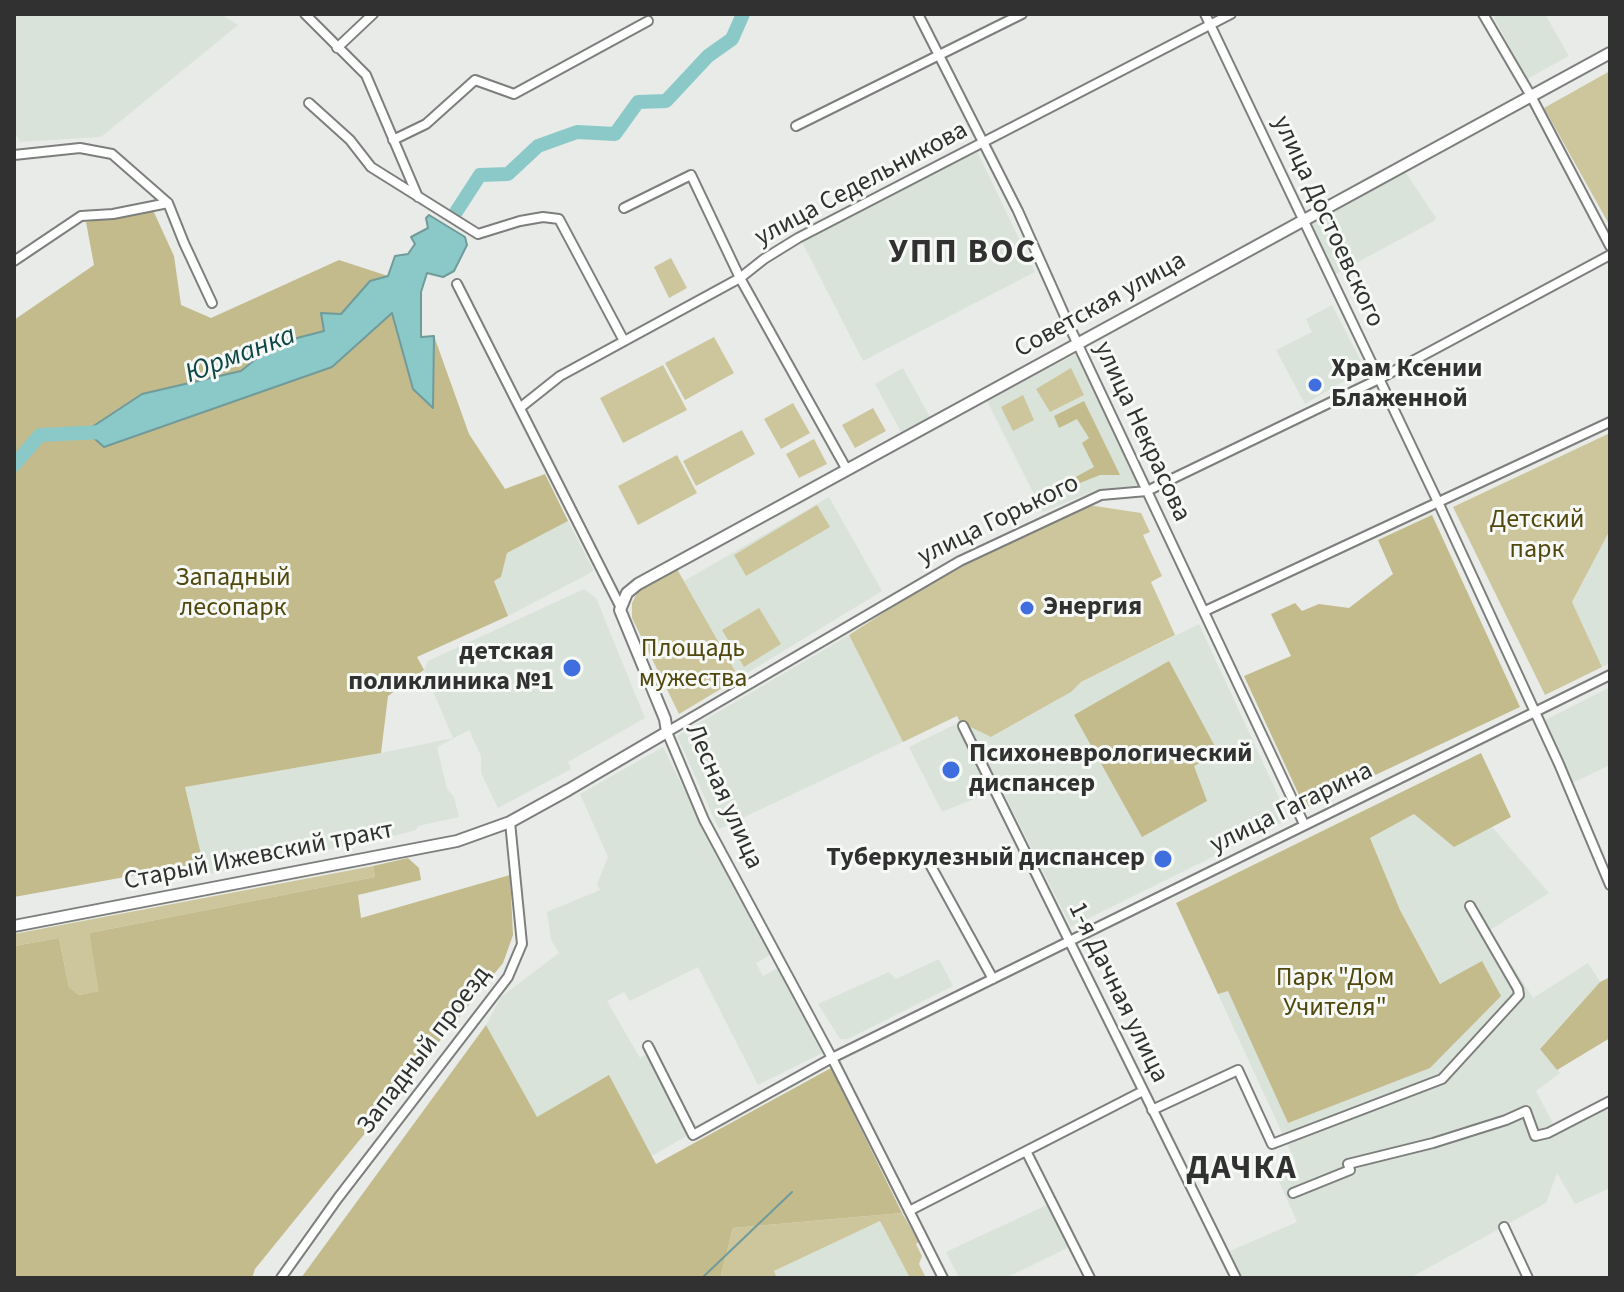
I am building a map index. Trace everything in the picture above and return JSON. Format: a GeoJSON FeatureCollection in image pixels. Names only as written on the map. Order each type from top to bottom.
{"type":"FeatureCollection","features":[{"type":"Feature","properties":{"kind":"main road","name":"Советская улица"},"geometry":{"type":"LineString","coordinates":[[620,606],[627,593],[638,584],[1610,53]]}},
{"type":"Feature","properties":{"kind":"main road","name":"Лесная улица"},"geometry":{"type":"LineString","coordinates":[[620,606],[665,719],[667,732]]}},
{"type":"Feature","properties":{"kind":"main road","name":"улица Горького"},"geometry":{"type":"LineString","coordinates":[[510,822],[667,732]]}},
{"type":"Feature","properties":{"kind":"main road","name":"Старый Ижевский тракт"},"geometry":{"type":"LineString","coordinates":[[14,926],[403,853],[457,841],[510,822]]}},
{"type":"Feature","properties":{"kind":"street"},"geometry":{"type":"LineString","coordinates":[[305,14],[366,75],[419,198]]}},
{"type":"Feature","properties":{"kind":"street"},"geometry":{"type":"LineString","coordinates":[[337,48],[373,14]]}},
{"type":"Feature","properties":{"kind":"street","name":"улица Некрасова"},"geometry":{"type":"LineString","coordinates":[[918,14],[985,142],[1304,824]]}},
{"type":"Feature","properties":{"kind":"street"},"geometry":{"type":"LineString","coordinates":[[796,126],[1022,14]]}},
{"type":"Feature","properties":{"kind":"street","name":"улица Достоевского"},"geometry":{"type":"LineString","coordinates":[[1205,14],[1438,502],[1610,885]]}},
{"type":"Feature","properties":{"kind":"street","name":"улица Седельникова"},"geometry":{"type":"LineString","coordinates":[[521,407],[560,376],[740,278],[798,238],[1231,14]]}},
{"type":"Feature","properties":{"kind":"street"},"geometry":{"type":"LineString","coordinates":[[1483,14],[1531,96],[1610,246]]}},
{"type":"Feature","properties":{"kind":"street"},"geometry":{"type":"LineString","coordinates":[[393,140],[426,124],[475,80],[514,94],[648,21]]}},
{"type":"Feature","properties":{"kind":"street"},"geometry":{"type":"LineString","coordinates":[[309,103],[350,140],[371,167],[478,234],[520,221],[543,217],[559,219],[624,341]]}},
{"type":"Feature","properties":{"kind":"street"},"geometry":{"type":"LineString","coordinates":[[14,155],[83,148],[112,154],[168,203],[212,303]]}},
{"type":"Feature","properties":{"kind":"street"},"geometry":{"type":"LineString","coordinates":[[624,208],[691,175],[740,278],[847,470]]}},
{"type":"Feature","properties":{"kind":"street"},"geometry":{"type":"LineString","coordinates":[[14,261],[81,216],[113,214],[168,203]]}},
{"type":"Feature","properties":{"kind":"street","name":"улица Горького"},"geometry":{"type":"LineString","coordinates":[[667,732],[960,561],[1101,495],[1147,491],[1379,379],[1610,255]]}},
{"type":"Feature","properties":{"kind":"street","name":"Лесная улица"},"geometry":{"type":"LineString","coordinates":[[457,284],[620,606]]}},
{"type":"Feature","properties":{"kind":"street"},"geometry":{"type":"LineString","coordinates":[[1205,611],[1610,422]]}},
{"type":"Feature","properties":{"kind":"street","name":"улица Гагарина"},"geometry":{"type":"LineString","coordinates":[[648,1046],[693,1135],[832,1058],[1610,675]]}},
{"type":"Feature","properties":{"kind":"street","name":"1-я Дачная улица"},"geometry":{"type":"LineString","coordinates":[[963,726],[1236,1278]]}},
{"type":"Feature","properties":{"kind":"street","name":"Лесная улица"},"geometry":{"type":"LineString","coordinates":[[667,732],[704,820],[832,1058],[943,1278]]}},
{"type":"Feature","properties":{"kind":"street","name":"Западный проезд"},"geometry":{"type":"LineString","coordinates":[[281,1278],[338,1198],[508,977],[522,944],[510,822]]}},
{"type":"Feature","properties":{"kind":"street"},"geometry":{"type":"LineString","coordinates":[[927,859],[993,979]]}},
{"type":"Feature","properties":{"kind":"street"},"geometry":{"type":"LineString","coordinates":[[1152,1110],[1238,1070],[1272,1144],[1442,1079],[1519,995],[1470,906]]}},
{"type":"Feature","properties":{"kind":"street"},"geometry":{"type":"LineString","coordinates":[[909,1211],[1143,1091]]}},
{"type":"Feature","properties":{"kind":"street"},"geometry":{"type":"LineString","coordinates":[[1293,1193],[1350,1170],[1348,1164],[1433,1143],[1526,1111],[1535,1136],[1548,1133],[1610,1101]]}},
{"type":"Feature","properties":{"kind":"street"},"geometry":{"type":"LineString","coordinates":[[1026,1151],[1090,1278]]}},
{"type":"Feature","properties":{"kind":"street"},"geometry":{"type":"LineString","coordinates":[[1504,1227],[1528,1278]]}},
{"type":"Feature","properties":{"kind":"shaded area"},"geometry":{"type":"Polygon","coordinates":[[[14,14],[221,14],[238,25],[101,137],[20,142],[14,131],[14,14]]]}},
{"type":"Feature","properties":{"kind":"shaded area"},"geometry":{"type":"Polygon","coordinates":[[[1492,14],[1545,14],[1569,56],[1527,79],[1492,14]]]}},
{"type":"Feature","properties":{"kind":"shaded area"},"geometry":{"type":"Polygon","coordinates":[[[976,149],[1035,272],[863,361],[802,242],[976,149]]]}},
{"type":"Feature","properties":{"kind":"shaded area"},"geometry":{"type":"Polygon","coordinates":[[[1404,170],[1436,218],[1434,221],[1334,275],[1308,224],[1404,170]]]}},
{"type":"Feature","properties":{"kind":"shaded area"},"geometry":{"type":"Polygon","coordinates":[[[1332,305],[1365,369],[1305,404],[1276,350],[1312,332],[1306,319],[1332,305]]]}},
{"type":"Feature","properties":{"kind":"shaded area"},"geometry":{"type":"Polygon","coordinates":[[[1076,354],[1138,485],[1094,491],[1043,512],[987,401],[1076,354]]]}},
{"type":"Feature","properties":{"kind":"shaded area"},"geometry":{"type":"Polygon","coordinates":[[[903,368],[930,417],[901,432],[875,384],[903,368]]]}},
{"type":"Feature","properties":{"kind":"shaded area"},"geometry":{"type":"Polygon","coordinates":[[[829,497],[882,591],[739,678],[684,581],[829,497]]]}},
{"type":"Feature","properties":{"kind":"shaded area"},"geometry":{"type":"Polygon","coordinates":[[[568,521],[594,571],[508,616],[494,581],[501,577],[507,553],[568,521]]]}},
{"type":"Feature","properties":{"kind":"shaded area"},"geometry":{"type":"Polygon","coordinates":[[[1610,530],[1610,663],[1602,667],[1572,602],[1610,530]]]}},
{"type":"Feature","properties":{"kind":"shaded area"},"geometry":{"type":"Polygon","coordinates":[[[584,589],[596,598],[645,718],[568,762],[571,769],[498,808],[481,773],[481,756],[469,730],[437,747],[447,789],[454,797],[459,817],[418,826],[416,830],[390,837],[205,875],[185,787],[453,738],[424,670],[428,661],[584,589]]]}},
{"type":"Feature","properties":{"kind":"shaded area"},"geometry":{"type":"Polygon","coordinates":[[[1199,624],[1289,819],[1071,927],[1001,788],[942,812],[909,747],[960,722],[992,737],[1071,692],[1081,682],[1199,624]]]}},
{"type":"Feature","properties":{"kind":"shaded area"},"geometry":{"type":"Polygon","coordinates":[[[849,635],[903,742],[719,829],[677,736],[849,635]]]}},
{"type":"Feature","properties":{"kind":"shaded area"},"geometry":{"type":"Polygon","coordinates":[[[1610,687],[1610,765],[1572,783],[1541,722],[1610,687]]]}},
{"type":"Feature","properties":{"kind":"shaded area"},"geometry":{"type":"Polygon","coordinates":[[[663,747],[770,955],[756,963],[763,976],[778,968],[822,1053],[758,1085],[698,967],[630,1001],[624,992],[607,1001],[640,1058],[646,1054],[688,1135],[652,1156],[609,1076],[537,1118],[486,1025],[501,997],[559,953],[551,940],[547,912],[600,890],[597,884],[608,857],[580,794],[663,747]]]}},
{"type":"Feature","properties":{"kind":"shaded area"},"geometry":{"type":"Polygon","coordinates":[[[1414,814],[1454,846],[1492,827],[1549,893],[1490,930],[1533,998],[1588,963],[1600,982],[1540,1048],[1560,1073],[1536,1091],[1558,1133],[1610,1106],[1610,1188],[1575,1204],[1557,1173],[1546,1203],[1410,1278],[1243,1278],[1230,1251],[1297,1222],[1275,1172],[1296,1163],[1218,994],[1228,990],[1288,1123],[1441,984],[1400,910],[1370,838],[1414,814]]]}},
{"type":"Feature","properties":{"kind":"shaded area"},"geometry":{"type":"Polygon","coordinates":[[[939,959],[953,986],[848,1039],[840,1039],[818,1004],[889,972],[896,979],[939,959]]]}},
{"type":"Feature","properties":{"kind":"shaded area"},"geometry":{"type":"Polygon","coordinates":[[[1049,1204],[1069,1247],[1006,1278],[959,1278],[946,1252],[1049,1204]]]}},
{"type":"Feature","properties":{"kind":"shaded area"},"geometry":{"type":"Polygon","coordinates":[[[880,1221],[910,1278],[777,1278],[774,1271],[880,1221]]]}},
{"type":"Feature","properties":{"kind":"green space"},"geometry":{"type":"Polygon","coordinates":[[[1610,71],[1610,226],[1544,108],[1610,71]]]}},
{"type":"Feature","properties":{"kind":"green space","name":"Западный лесопарк"},"geometry":{"type":"Polygon","coordinates":[[[152,208],[174,256],[181,305],[211,318],[339,260],[388,276],[370,281],[325,331],[274,344],[241,371],[142,394],[105,447],[332,367],[392,313],[433,407],[434,336],[469,434],[505,489],[545,474],[568,521],[507,553],[501,577],[494,581],[508,616],[417,657],[424,670],[388,696],[381,753],[185,787],[203,863],[14,897],[14,320],[94,265],[86,222],[152,208]]]}},
{"type":"Feature","properties":{"kind":"green space"},"geometry":{"type":"Polygon","coordinates":[[[671,258],[687,288],[669,298],[654,267],[671,258]]]}},
{"type":"Feature","properties":{"kind":"green space"},"geometry":{"type":"Polygon","coordinates":[[[714,337],[734,373],[685,400],[665,363],[714,337]]]}},
{"type":"Feature","properties":{"kind":"green space"},"geometry":{"type":"Polygon","coordinates":[[[663,365],[687,410],[623,443],[600,398],[663,365]]]}},
{"type":"Feature","properties":{"kind":"green space"},"geometry":{"type":"Polygon","coordinates":[[[1071,368],[1084,395],[1050,412],[1036,389],[1071,368]]]}},
{"type":"Feature","properties":{"kind":"green space"},"geometry":{"type":"Polygon","coordinates":[[[1023,395],[1034,420],[1013,431],[1001,407],[1023,395]]]}},
{"type":"Feature","properties":{"kind":"green space"},"geometry":{"type":"Polygon","coordinates":[[[1084,401],[1120,475],[1100,475],[1050,495],[1048,492],[1094,467],[1082,443],[1089,438],[1077,419],[1059,428],[1054,416],[1084,401]]]}},
{"type":"Feature","properties":{"kind":"green space"},"geometry":{"type":"Polygon","coordinates":[[[793,403],[810,433],[781,449],[764,419],[793,403]]]}},
{"type":"Feature","properties":{"kind":"green space"},"geometry":{"type":"Polygon","coordinates":[[[873,408],[886,431],[855,448],[842,425],[873,408]]]}},
{"type":"Feature","properties":{"kind":"green space"},"geometry":{"type":"Polygon","coordinates":[[[742,430],[755,454],[696,486],[683,461],[742,430]]]}},
{"type":"Feature","properties":{"kind":"green space","name":"Детский парк"},"geometry":{"type":"Polygon","coordinates":[[[1610,433],[1610,530],[1572,602],[1602,667],[1545,695],[1453,507],[1610,433]]]}},
{"type":"Feature","properties":{"kind":"green space"},"geometry":{"type":"Polygon","coordinates":[[[814,439],[827,464],[799,478],[786,454],[814,439]]]}},
{"type":"Feature","properties":{"kind":"green space"},"geometry":{"type":"Polygon","coordinates":[[[677,455],[697,493],[638,525],[618,486],[677,455]]]}},
{"type":"Feature","properties":{"kind":"green space"},"geometry":{"type":"Polygon","coordinates":[[[817,505],[830,527],[746,576],[734,555],[817,505]]]}},
{"type":"Feature","properties":{"kind":"green space","name":"Энергия"},"geometry":{"type":"Polygon","coordinates":[[[1088,505],[1141,513],[1150,532],[1143,535],[1162,576],[1151,582],[1175,635],[1081,682],[1071,692],[991,737],[960,722],[957,716],[903,742],[849,635],[936,579],[1088,505]]]}},
{"type":"Feature","properties":{"kind":"green space"},"geometry":{"type":"Polygon","coordinates":[[[1432,515],[1520,707],[1305,808],[1244,676],[1291,656],[1271,614],[1295,603],[1302,611],[1319,604],[1349,608],[1393,574],[1378,540],[1432,515]]]}},
{"type":"Feature","properties":{"kind":"green space","name":"Площадь мужества"},"geometry":{"type":"Polygon","coordinates":[[[677,569],[739,678],[679,714],[632,618],[632,603],[639,589],[677,569]]]}},
{"type":"Feature","properties":{"kind":"green space"},"geometry":{"type":"Polygon","coordinates":[[[759,608],[781,644],[744,667],[722,630],[759,608]]]}},
{"type":"Feature","properties":{"kind":"green space"},"geometry":{"type":"Polygon","coordinates":[[[1169,661],[1218,752],[1194,766],[1207,801],[1142,837],[1074,715],[1169,661]]]}},
{"type":"Feature","properties":{"kind":"green space","name":"Парк \"Дом Учителя\""},"geometry":{"type":"Polygon","coordinates":[[[1481,753],[1511,817],[1454,847],[1414,814],[1370,838],[1400,910],[1440,984],[1482,961],[1501,996],[1430,1068],[1288,1123],[1228,991],[1218,994],[1176,903],[1481,753]]]}},
{"type":"Feature","properties":{"kind":"green space"},"geometry":{"type":"Polygon","coordinates":[[[408,858],[419,868],[421,880],[358,895],[361,918],[510,875],[513,935],[503,963],[255,1269],[252,1278],[14,1278],[14,946],[59,938],[69,987],[79,995],[99,991],[89,933],[375,877],[373,866],[408,858]]]}},
{"type":"Feature","properties":{"kind":"green space"},"geometry":{"type":"Polygon","coordinates":[[[373,866],[375,877],[89,933],[100,991],[79,995],[69,987],[59,938],[14,946],[14,934],[373,866]]]}},
{"type":"Feature","properties":{"kind":"green space"},"geometry":{"type":"Polygon","coordinates":[[[1610,977],[1610,1038],[1557,1070],[1540,1049],[1600,982],[1610,977]]]}},
{"type":"Feature","properties":{"kind":"green space"},"geometry":{"type":"Polygon","coordinates":[[[486,1025],[537,1117],[609,1075],[656,1164],[831,1068],[902,1213],[733,1228],[721,1275],[723,1278],[301,1278],[486,1025]]]}},
{"type":"Feature","properties":{"kind":"green space"},"geometry":{"type":"Polygon","coordinates":[[[902,1213],[919,1242],[916,1244],[922,1256],[919,1264],[926,1278],[910,1278],[880,1221],[774,1271],[777,1278],[723,1278],[721,1275],[733,1228],[902,1213]]]}},
{"type":"Feature","properties":{"kind":"water"},"geometry":{"type":"Polygon","coordinates":[[[429,215],[465,237],[467,245],[454,271],[443,277],[427,273],[421,292],[421,337],[434,336],[433,408],[413,389],[392,313],[332,367],[104,447],[86,431],[142,394],[241,371],[274,344],[324,331],[321,313],[341,314],[370,281],[388,276],[395,256],[408,254],[415,244],[411,237],[428,228],[426,218],[429,215]]]}},
{"type":"Feature","properties":{"kind":"waterway","name":"Юрманка"},"geometry":{"type":"LineString","coordinates":[[456,212],[480,175],[508,174],[538,146],[577,132],[615,134],[638,102],[666,101],[708,56],[732,39],[743,14]]}},
{"type":"Feature","properties":{"kind":"waterway","name":"Юрманка"},"geometry":{"type":"LineString","coordinates":[[14,465],[40,435],[103,432]]}},
{"type":"Feature","properties":{"kind":"waterway"},"geometry":{"type":"LineString","coordinates":[[702,1278],[792,1192]]}},
{"type":"Feature","properties":{"kind":"place","name":"Храм Ксении Блаженной"},"geometry":{"type":"Point","coordinates":[1315,385]}},
{"type":"Feature","properties":{"kind":"place","name":"Энергия"},"geometry":{"type":"Point","coordinates":[1027,608]}},
{"type":"Feature","properties":{"kind":"place","name":"детская поликлиника №1"},"geometry":{"type":"Point","coordinates":[572,668]}},
{"type":"Feature","properties":{"kind":"place","name":"Психоневрологический диспансер"},"geometry":{"type":"Point","coordinates":[951,770]}},
{"type":"Feature","properties":{"kind":"place","name":"Туберкулезный диспансер"},"geometry":{"type":"Point","coordinates":[1163,859]}},
{"type":"Feature","properties":{"kind":"district","name":"УПП ВОС"},"geometry":{"type":"Point","coordinates":[963,255]}},
{"type":"Feature","properties":{"kind":"district","name":"ДАЧКА"},"geometry":{"type":"Point","coordinates":[1242,1171]}}]}
